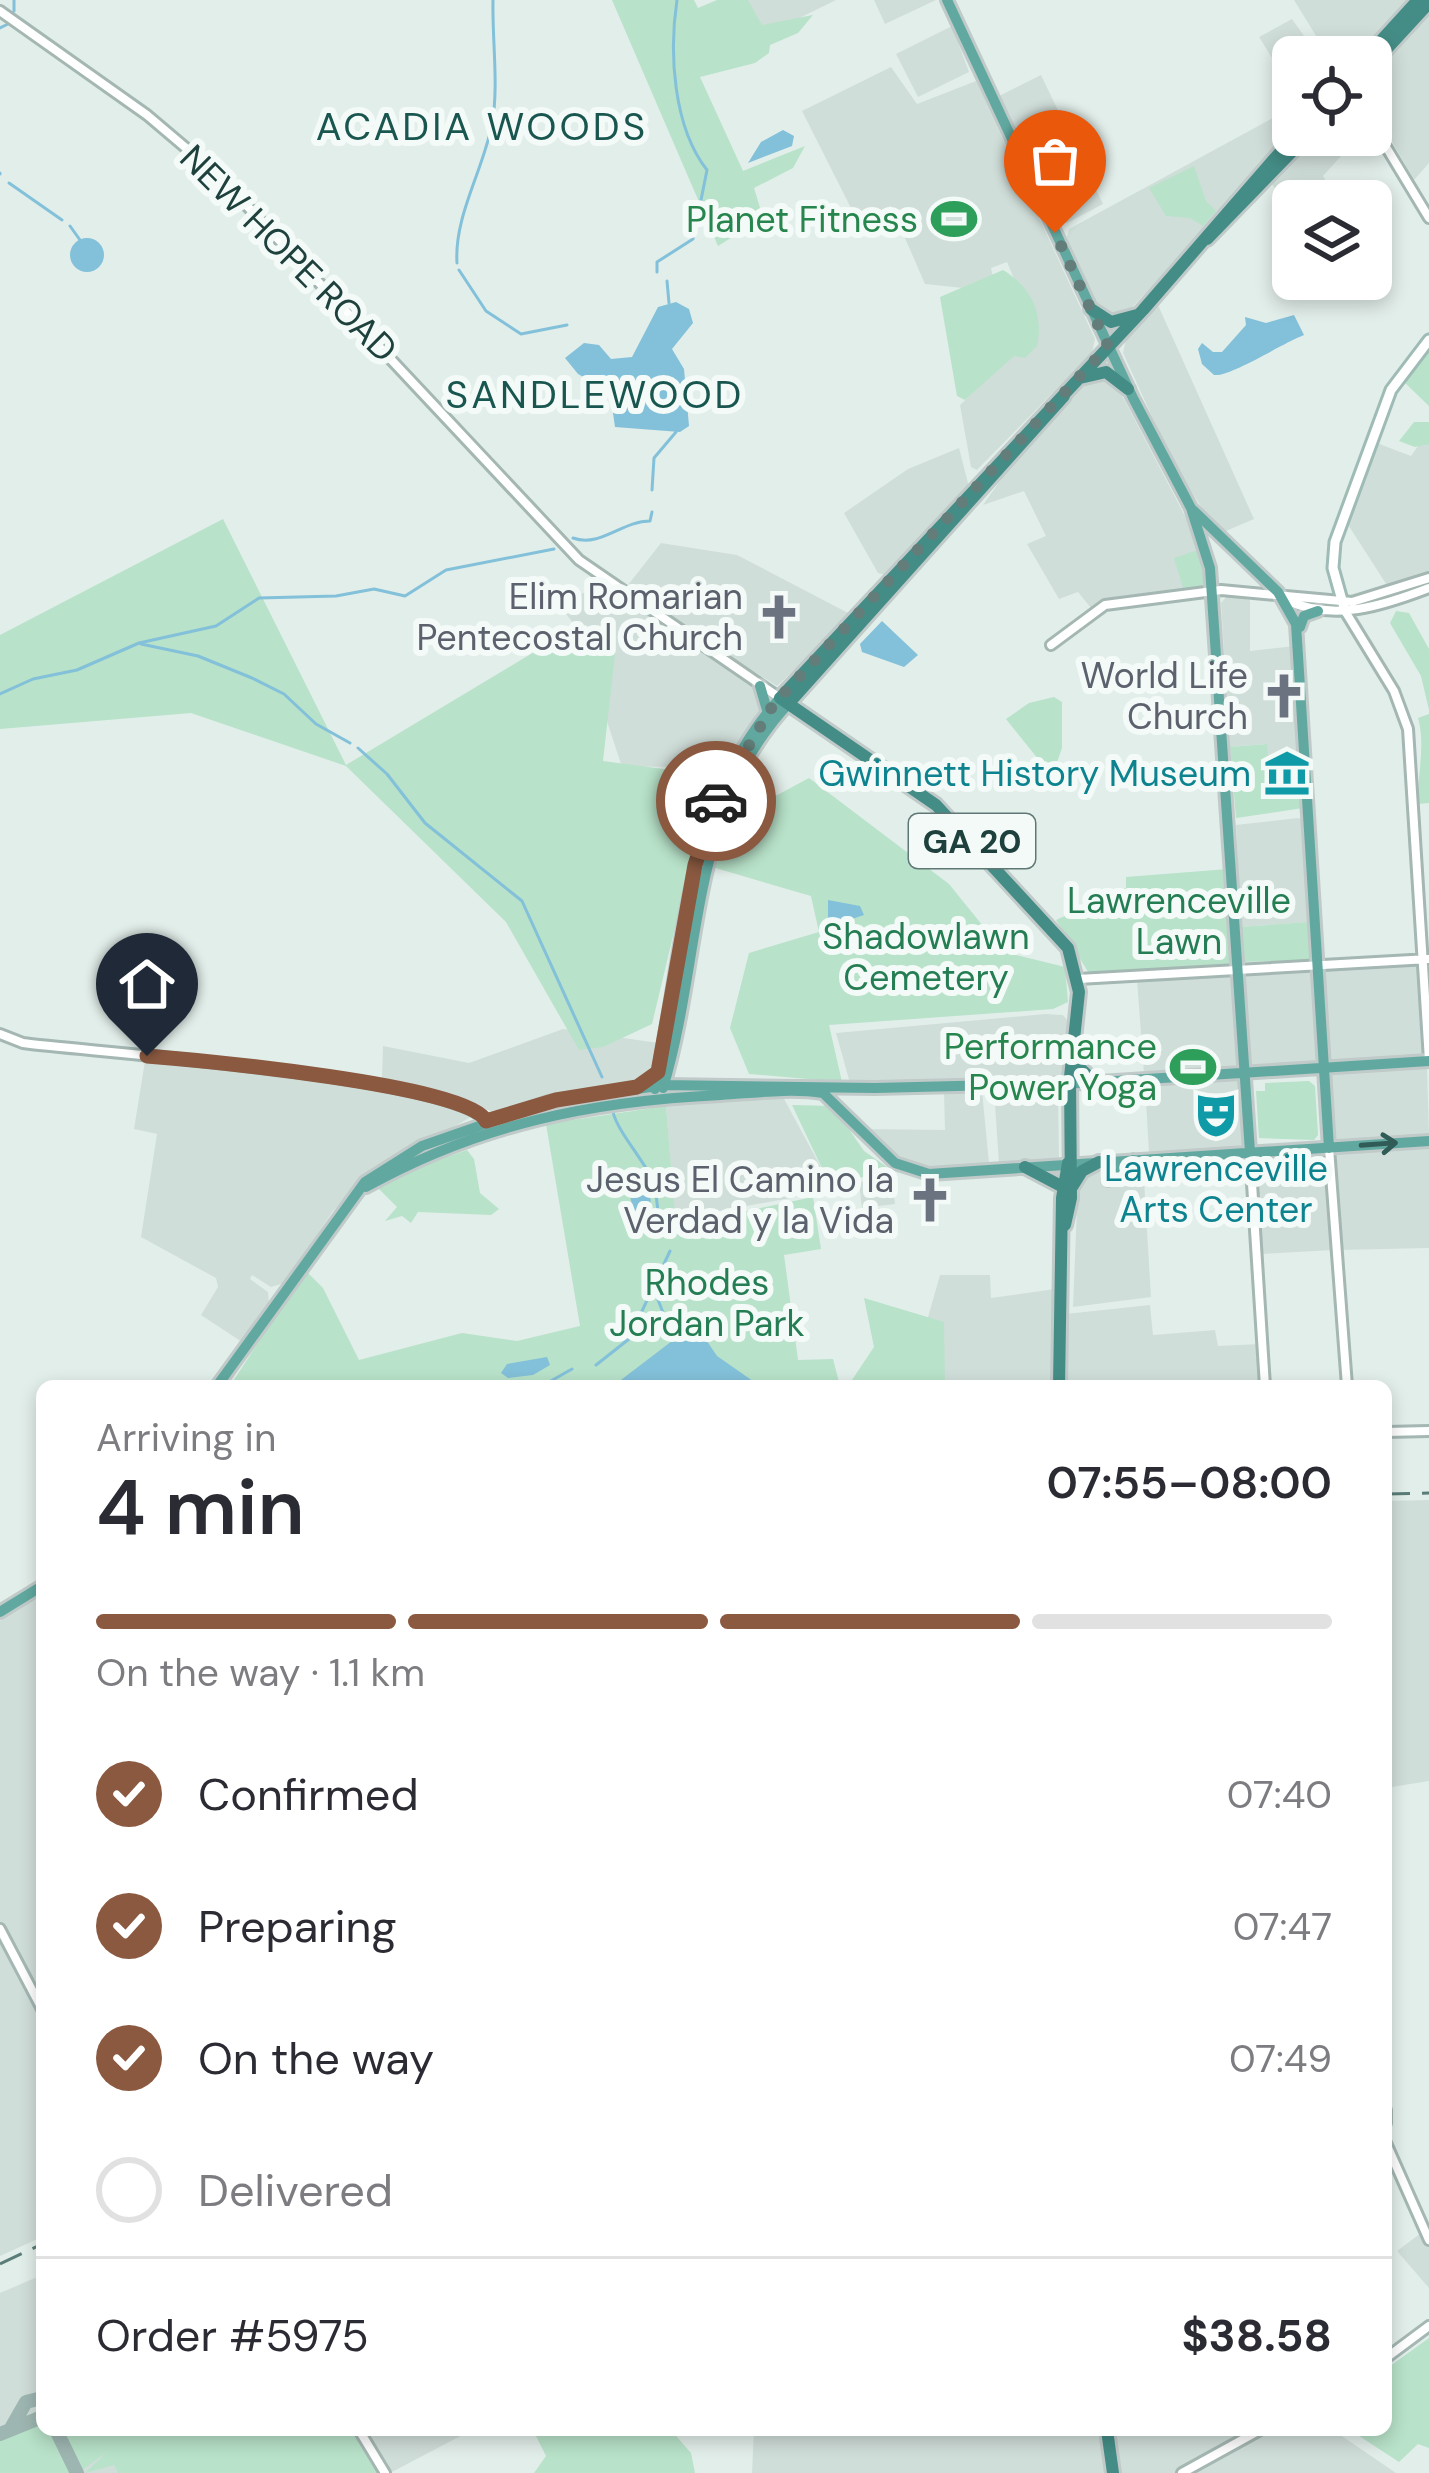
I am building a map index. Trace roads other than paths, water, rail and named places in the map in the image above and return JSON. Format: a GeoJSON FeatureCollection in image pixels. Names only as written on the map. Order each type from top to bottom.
{"type":"FeatureCollection","features":[{"type":"Feature","properties":{"kind":"highway"},"geometry":{"type":"LineString","coordinates":[[1385,36],[1418,0]]}},
{"type":"Feature","properties":{"kind":"highway"},"geometry":{"type":"LineString","coordinates":[[1392,43],[1429,3]]}},
{"type":"Feature","properties":{"kind":"highway"},"geometry":{"type":"LineString","coordinates":[[1248,194],[1278,156]]}},
{"type":"Feature","properties":{"kind":"highway"},"geometry":{"type":"LineString","coordinates":[[785,700],[1287,156]]}},
{"type":"Feature","properties":{"kind":"highway"},"geometry":{"type":"LineString","coordinates":[[1091,309],[1111,322],[1138,315]]}},
{"type":"Feature","properties":{"kind":"highway"},"geometry":{"type":"LineString","coordinates":[[785,700],[803,689],[888,595],[909,590],[905,575],[1055,413],[1074,383],[1105,372],[1128,388]]}},
{"type":"Feature","properties":{"kind":"highway"},"geometry":{"type":"LineString","coordinates":[[803,689],[814,718]]}},
{"type":"Feature","properties":{"kind":"highway"},"geometry":{"type":"LineString","coordinates":[[785,700],[814,718]]}},
{"type":"Feature","properties":{"kind":"highway","name":"GA 20"},"geometry":{"type":"LineString","coordinates":[[814,718],[948,816],[1056,931],[1078,979]]}},
{"type":"Feature","properties":{"kind":"highway"},"geometry":{"type":"LineString","coordinates":[[1059,1380],[1078,979]]}},
{"type":"Feature","properties":{"kind":"highway"},"geometry":{"type":"LineString","coordinates":[[1071,1060],[1095,1082]]}},
{"type":"Feature","properties":{"kind":"highway"},"geometry":{"type":"LineString","coordinates":[[1067,1187],[1101,1161]]}},
{"type":"Feature","properties":{"kind":"highway"},"geometry":{"type":"LineString","coordinates":[[1024,1167],[1067,1187]]}},
{"type":"Feature","properties":{"kind":"highway"},"geometry":{"type":"LineString","coordinates":[[1107,2436],[1113,2473]]}},
{"type":"Feature","properties":{"kind":"main road"},"geometry":{"type":"LineString","coordinates":[[947,0],[1128,388],[1190,508],[1208,559],[1214,590],[1250,1152]]}},
{"type":"Feature","properties":{"kind":"main road"},"geometry":{"type":"LineString","coordinates":[[1344,607],[1333,566],[1338,533],[1391,390],[1429,340]]}},
{"type":"Feature","properties":{"kind":"main road"},"geometry":{"type":"LineString","coordinates":[[1190,508],[1284,600],[1298,636],[1329,1148]]}},
{"type":"Feature","properties":{"kind":"main road"},"geometry":{"type":"LineString","coordinates":[[1208,559],[1214,532]]}},
{"type":"Feature","properties":{"kind":"main road"},"geometry":{"type":"LineString","coordinates":[[1298,636],[1304,616],[1318,611]]}},
{"type":"Feature","properties":{"kind":"main road"},"geometry":{"type":"LineString","coordinates":[[760,686],[768,699],[766,714]]}},
{"type":"Feature","properties":{"kind":"main road"},"geometry":{"type":"LineString","coordinates":[[658,1089],[705,829],[736,759],[766,714],[785,700]]}},
{"type":"Feature","properties":{"kind":"main road"},"geometry":{"type":"LineString","coordinates":[[658,1089],[669,1062],[714,832],[746,760],[785,700]]}},
{"type":"Feature","properties":{"kind":"main road"},"geometry":{"type":"LineString","coordinates":[[221,1380],[329,1225],[358,1192],[390,1162],[467,1128],[629,1100],[689,1084],[875,1088],[1095,1082],[1429,1060]]}},
{"type":"Feature","properties":{"kind":"main road"},"geometry":{"type":"LineString","coordinates":[[669,1062],[689,1084]]}},
{"type":"Feature","properties":{"kind":"main road"},"geometry":{"type":"LineString","coordinates":[[658,1089],[730,1083]]}},
{"type":"Feature","properties":{"kind":"main road"},"geometry":{"type":"LineString","coordinates":[[756,1090],[794,1084]]}},
{"type":"Feature","properties":{"kind":"main road"},"geometry":{"type":"LineString","coordinates":[[358,1192],[487,1126],[556,1100],[637,1087],[816,1092],[844,1109],[878,1150],[912,1171],[1429,1141]]}},
{"type":"Feature","properties":{"kind":"main road"},"geometry":{"type":"LineString","coordinates":[[844,1109],[847,1094],[875,1088]]}},
{"type":"Feature","properties":{"kind":"main road"},"geometry":{"type":"LineString","coordinates":[[629,1100],[649,1113]]}},
{"type":"Feature","properties":{"kind":"main road"},"geometry":{"type":"LineString","coordinates":[[467,1128],[472,1107]]}},
{"type":"Feature","properties":{"kind":"main road"},"geometry":{"type":"LineString","coordinates":[[1101,1161],[1108,1180],[1134,1159]]}},
{"type":"Feature","properties":{"kind":"main road"},"geometry":{"type":"LineString","coordinates":[[0,1612],[36,1590]]}},
{"type":"Feature","properties":{"kind":"street","name":"NEW HOPE ROAD"},"geometry":{"type":"LineString","coordinates":[[0,11],[147,115],[219,176],[579,560],[785,700]]}},
{"type":"Feature","properties":{"kind":"street"},"geometry":{"type":"LineString","coordinates":[[1392,156],[1429,218]]}},
{"type":"Feature","properties":{"kind":"street"},"geometry":{"type":"LineString","coordinates":[[1284,600],[1318,611],[1429,578]]}},
{"type":"Feature","properties":{"kind":"street"},"geometry":{"type":"LineString","coordinates":[[1051,644],[1106,605],[1214,590],[1370,608],[1429,588]]}},
{"type":"Feature","properties":{"kind":"street"},"geometry":{"type":"LineString","coordinates":[[1344,607],[1363,633],[1407,728],[1427,956],[1429,1060]]}},
{"type":"Feature","properties":{"kind":"street"},"geometry":{"type":"LineString","coordinates":[[1363,633],[1370,608]]}},
{"type":"Feature","properties":{"kind":"street"},"geometry":{"type":"LineString","coordinates":[[1078,979],[1427,956]]}},
{"type":"Feature","properties":{"kind":"street"},"geometry":{"type":"LineString","coordinates":[[0,1034],[23,1043],[206,1060],[394,1087],[472,1107],[487,1126]]}},
{"type":"Feature","properties":{"kind":"street"},"geometry":{"type":"LineString","coordinates":[[1329,1148],[1347,1380]]}},
{"type":"Feature","properties":{"kind":"street"},"geometry":{"type":"LineString","coordinates":[[1250,1152],[1265,1380]]}},
{"type":"Feature","properties":{"kind":"street"},"geometry":{"type":"LineString","coordinates":[[1392,1432],[1429,1431]]}},
{"type":"Feature","properties":{"kind":"street"},"geometry":{"type":"LineString","coordinates":[[0,1929],[36,1998]]}},
{"type":"Feature","properties":{"kind":"street"},"geometry":{"type":"LineString","coordinates":[[1392,2164],[1429,2240]]}},
{"type":"Feature","properties":{"kind":"street"},"geometry":{"type":"LineString","coordinates":[[1392,2354],[1429,2326]]}},
{"type":"Feature","properties":{"kind":"street"},"geometry":{"type":"LineString","coordinates":[[363,2436],[385,2473]]}},
{"type":"Feature","properties":{"kind":"street"},"geometry":{"type":"LineString","coordinates":[[1182,2473],[1249,2436]]}},
{"type":"Feature","properties":{"kind":"water"},"geometry":{"type":"Polygon","coordinates":[[[783,130],[794,136],[792,146],[748,163],[761,142],[783,130]]]}},
{"type":"Feature","properties":{"kind":"water"},"geometry":{"type":"Polygon","coordinates":[[[87,238],[99,243],[104,255],[99,267],[87,272],[75,267],[70,255],[75,243],[87,238]]]}},
{"type":"Feature","properties":{"kind":"water"},"geometry":{"type":"Polygon","coordinates":[[[676,302],[689,309],[693,323],[672,349],[684,369],[689,426],[680,432],[615,427],[610,392],[578,374],[565,358],[584,343],[599,345],[611,359],[632,357],[658,307],[676,302]]]}},
{"type":"Feature","properties":{"kind":"water"},"geometry":{"type":"Polygon","coordinates":[[[1294,315],[1304,335],[1222,374],[1214,375],[1202,364],[1198,349],[1202,343],[1213,352],[1222,352],[1246,325],[1245,317],[1266,323],[1294,315]]]}},
{"type":"Feature","properties":{"kind":"water"},"geometry":{"type":"Polygon","coordinates":[[[882,621],[918,655],[904,667],[862,652],[860,644],[882,621]]]}},
{"type":"Feature","properties":{"kind":"water"},"geometry":{"type":"Polygon","coordinates":[[[828,900],[860,906],[864,915],[828,927],[828,900]]]}},
{"type":"Feature","properties":{"kind":"water"},"geometry":{"type":"Polygon","coordinates":[[[641,1181],[650,1193],[653,1231],[636,1227],[630,1195],[641,1181]]]}},
{"type":"Feature","properties":{"kind":"water"},"geometry":{"type":"Polygon","coordinates":[[[666,1314],[680,1332],[696,1325],[717,1356],[751,1380],[621,1380],[676,1338],[666,1314]]]}},
{"type":"Feature","properties":{"kind":"water"},"geometry":{"type":"Polygon","coordinates":[[[547,1357],[550,1365],[533,1375],[508,1378],[501,1373],[507,1364],[547,1357]]]}},
{"type":"Feature","properties":{"kind":"waterway"},"geometry":{"type":"LineString","coordinates":[[14,0],[14,11]]}},
{"type":"Feature","properties":{"kind":"waterway"},"geometry":{"type":"LineString","coordinates":[[457,263],[464,211],[494,109],[493,0]]}},
{"type":"Feature","properties":{"kind":"waterway"},"geometry":{"type":"LineString","coordinates":[[677,0],[674,42],[680,111],[707,170],[699,210]]}},
{"type":"Feature","properties":{"kind":"waterway"},"geometry":{"type":"LineString","coordinates":[[0,28],[8,24]]}},
{"type":"Feature","properties":{"kind":"waterway"},"geometry":{"type":"LineString","coordinates":[[9,183],[62,220]]}},
{"type":"Feature","properties":{"kind":"waterway"},"geometry":{"type":"LineString","coordinates":[[657,272],[657,262],[693,239],[695,223]]}},
{"type":"Feature","properties":{"kind":"waterway"},"geometry":{"type":"LineString","coordinates":[[70,226],[80,240]]}},
{"type":"Feature","properties":{"kind":"waterway"},"geometry":{"type":"LineString","coordinates":[[459,270],[486,311],[521,334],[567,325]]}},
{"type":"Feature","properties":{"kind":"waterway"},"geometry":{"type":"LineString","coordinates":[[667,281],[669,303]]}},
{"type":"Feature","properties":{"kind":"waterway"},"geometry":{"type":"LineString","coordinates":[[652,490],[654,458],[676,432]]}},
{"type":"Feature","properties":{"kind":"waterway"},"geometry":{"type":"LineString","coordinates":[[573,538],[602,537],[650,521],[652,512]]}},
{"type":"Feature","properties":{"kind":"waterway"},"geometry":{"type":"LineString","coordinates":[[0,694],[33,679],[77,670],[139,643],[216,626],[259,598],[336,596],[374,589],[405,596],[446,570],[554,549]]}},
{"type":"Feature","properties":{"kind":"waterway"},"geometry":{"type":"LineString","coordinates":[[141,644],[198,656],[252,678],[284,694],[316,724],[350,743]]}},
{"type":"Feature","properties":{"kind":"waterway"},"geometry":{"type":"LineString","coordinates":[[358,748],[387,774],[425,823],[522,901],[602,1077]]}},
{"type":"Feature","properties":{"kind":"waterway"},"geometry":{"type":"LineString","coordinates":[[613,1112],[651,1177],[662,1233]]}},
{"type":"Feature","properties":{"kind":"waterway"},"geometry":{"type":"LineString","coordinates":[[596,1365],[629,1339],[670,1251]]}},
{"type":"Feature","properties":{"kind":"waterway"},"geometry":{"type":"LineString","coordinates":[[656,1295],[664,1315]]}},
{"type":"Feature","properties":{"kind":"waterway"},"geometry":{"type":"LineString","coordinates":[[553,1380],[572,1369]]}},
{"type":"Feature","properties":{"kind":"railway"},"geometry":{"type":"LineString","coordinates":[[1392,1494],[1429,1493]]}},
{"type":"Feature","properties":{"kind":"railway"},"geometry":{"type":"LineString","coordinates":[[0,2264],[36,2247]]}},
{"type":"Feature","properties":{"kind":"place","name":"Planet Fitness"},"geometry":{"type":"Point","coordinates":[954,219]}},
{"type":"Feature","properties":{"kind":"place","name":"Elim Romarian Pentecostal Church"},"geometry":{"type":"Point","coordinates":[779,617]}},
{"type":"Feature","properties":{"kind":"place","name":"World Life Church"},"geometry":{"type":"Point","coordinates":[1284,696]}},
{"type":"Feature","properties":{"kind":"place","name":"Gwinnett History Museum"},"geometry":{"type":"Point","coordinates":[1287,773]}},
{"type":"Feature","properties":{"kind":"place","name":"Performance Power Yoga"},"geometry":{"type":"Point","coordinates":[1193,1067]}},
{"type":"Feature","properties":{"kind":"place","name":"Lawrenceville Arts Center"},"geometry":{"type":"Point","coordinates":[1216,1115]}},
{"type":"Feature","properties":{"kind":"place","name":"Jesus El Camino la Verdad y la Vida"},"geometry":{"type":"Point","coordinates":[930,1200]}},
{"type":"Feature","properties":{"kind":"district","name":"ACADIA WOODS"},"geometry":{"type":"Point","coordinates":[482,126]}},
{"type":"Feature","properties":{"kind":"district","name":"SANDLEWOOD"},"geometry":{"type":"Point","coordinates":[595,394]}},
{"type":"Feature","properties":{"kind":"park label","name":"Lawrenceville Lawn"},"geometry":{"type":"Point","coordinates":[1179,920]}},
{"type":"Feature","properties":{"kind":"park label","name":"Shadowlawn Cemetery"},"geometry":{"type":"Point","coordinates":[926,956]}},
{"type":"Feature","properties":{"kind":"park label","name":"Rhodes Jordan Park"},"geometry":{"type":"Point","coordinates":[707,1302]}}]}
